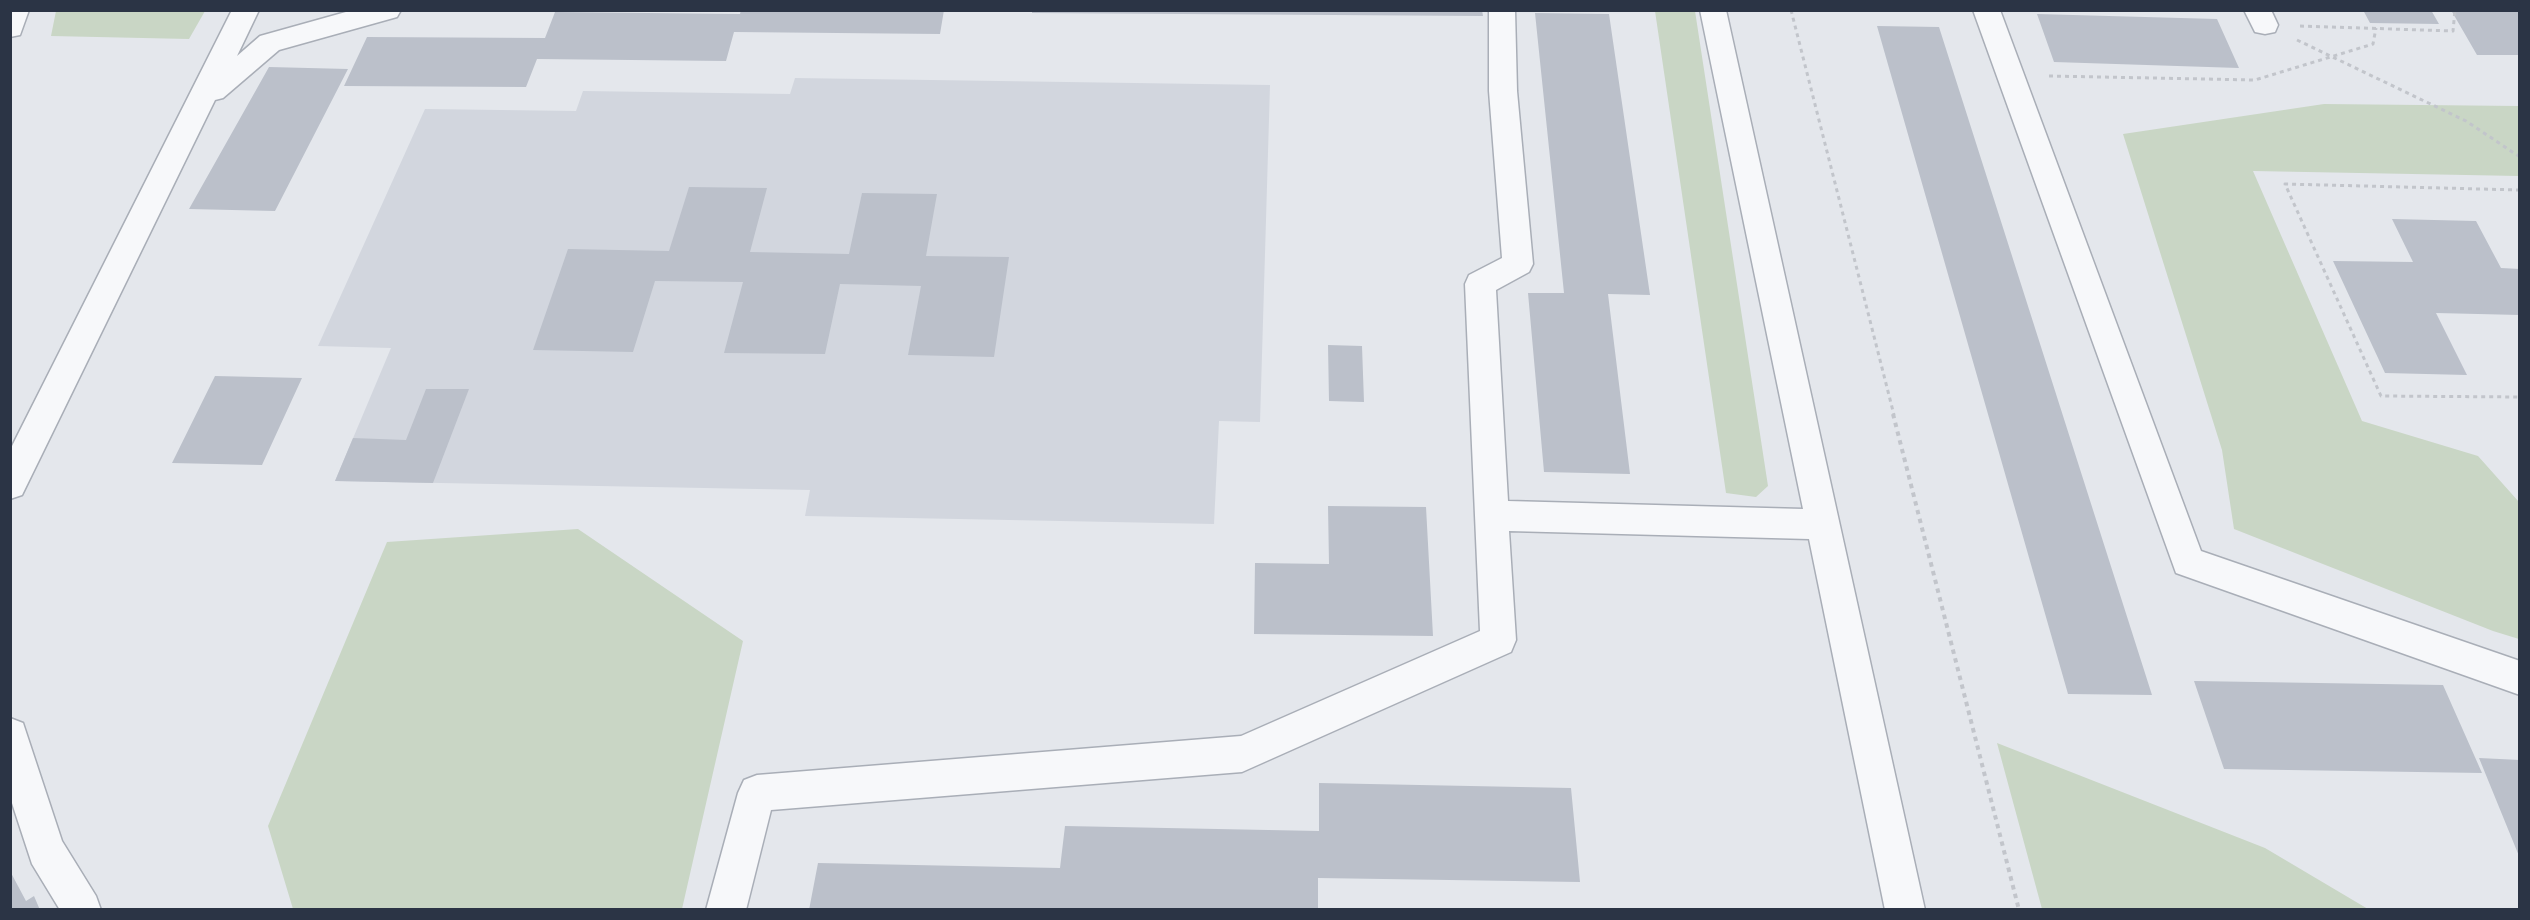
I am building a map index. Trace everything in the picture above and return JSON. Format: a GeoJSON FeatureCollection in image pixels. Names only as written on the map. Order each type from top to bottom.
{"type":"FeatureCollection","features":[{"type":"Feature","properties":{"kind":"street"},"geometry":{"type":"LineString","coordinates":[[10,28],[16,10]]}},
{"type":"Feature","properties":{"kind":"street"},"geometry":{"type":"LineString","coordinates":[[10,485],[246,10]]}},
{"type":"Feature","properties":{"kind":"street"},"geometry":{"type":"LineString","coordinates":[[204,98],[270,43],[388,10]]}},
{"type":"Feature","properties":{"kind":"street"},"geometry":{"type":"LineString","coordinates":[[726,909],[757,793],[1242,754],[1498,640],[1480,284],[1518,264],[1503,91],[1502,10]]}},
{"type":"Feature","properties":{"kind":"street"},"geometry":{"type":"LineString","coordinates":[[1713,10],[1905,909]]}},
{"type":"Feature","properties":{"kind":"street"},"geometry":{"type":"LineString","coordinates":[[1986,10],[2188,562],[2520,678]]}},
{"type":"Feature","properties":{"kind":"street"},"geometry":{"type":"LineString","coordinates":[[1491,510],[1513,517],[1822,524]]}},
{"type":"Feature","properties":{"kind":"street"},"geometry":{"type":"LineString","coordinates":[[10,735],[46,850],[82,909]]}},
{"type":"Feature","properties":{"kind":"path"},"geometry":{"type":"LineString","coordinates":[[1791,10],[2019,909]]}},
{"type":"Feature","properties":{"kind":"path"},"geometry":{"type":"LineString","coordinates":[[2261,18],[2376,28],[2453,31],[2455,10]]}},
{"type":"Feature","properties":{"kind":"path"},"geometry":{"type":"LineString","coordinates":[[2261,18],[2331,56],[2466,121],[2520,157]]}},
{"type":"Feature","properties":{"kind":"path"},"geometry":{"type":"LineString","coordinates":[[2010,76],[2255,80],[2373,44],[2376,28]]}},
{"type":"Feature","properties":{"kind":"path"},"geometry":{"type":"LineString","coordinates":[[2520,190],[2285,184],[2381,396],[2520,397]]}},
{"type":"Feature","properties":{"kind":"shaded area"},"geometry":{"type":"Polygon","coordinates":[[[795,78],[1270,85],[1260,422],[1219,421],[1214,524],[805,516],[810,490],[335,481],[391,348],[318,346],[425,109],[576,111],[583,91],[790,94],[795,78]]]}},
{"type":"Feature","properties":{"kind":"green space"},"geometry":{"type":"Polygon","coordinates":[[[56,10],[205,11],[189,39],[51,36],[56,10]]]}},
{"type":"Feature","properties":{"kind":"green space"},"geometry":{"type":"Polygon","coordinates":[[[1655,11],[1695,11],[1768,486],[1756,497],[1726,493],[1655,11]]]}},
{"type":"Feature","properties":{"kind":"green space"},"geometry":{"type":"Polygon","coordinates":[[[2324,104],[2519,106],[2519,176],[2253,171],[2362,421],[2478,456],[2519,502],[2519,639],[2493,631],[2234,529],[2222,450],[2123,134],[2324,104]]]}},
{"type":"Feature","properties":{"kind":"green space"},"geometry":{"type":"Polygon","coordinates":[[[578,529],[743,641],[682,909],[293,909],[268,826],[387,542],[578,529]]]}},
{"type":"Feature","properties":{"kind":"green space"},"geometry":{"type":"Polygon","coordinates":[[[1997,743],[2265,848],[2368,909],[2042,909],[1997,743]]]}},
{"type":"Feature","properties":{"kind":"building"},"geometry":{"type":"Polygon","coordinates":[[[741,10],[944,10],[940,34],[734,32],[726,61],[537,59],[526,87],[344,86],[367,37],[545,38],[555,12],[740,14],[741,10]]]}},
{"type":"Feature","properties":{"kind":"building"},"geometry":{"type":"Polygon","coordinates":[[[1032,10],[1482,10],[1483,16],[1032,13],[1032,10]]]}},
{"type":"Feature","properties":{"kind":"building"},"geometry":{"type":"Polygon","coordinates":[[[2363,10],[2431,10],[2439,24],[2370,23],[2363,10]]]}},
{"type":"Feature","properties":{"kind":"building"},"geometry":{"type":"Polygon","coordinates":[[[2451,10],[2520,10],[2520,55],[2477,55],[2451,10]]]}},
{"type":"Feature","properties":{"kind":"building"},"geometry":{"type":"Polygon","coordinates":[[[1535,13],[1609,14],[1650,295],[1608,294],[1630,474],[1544,472],[1528,293],[1564,293],[1535,13]]]}},
{"type":"Feature","properties":{"kind":"building"},"geometry":{"type":"Polygon","coordinates":[[[2037,14],[2217,19],[2239,68],[2054,62],[2037,14]]]}},
{"type":"Feature","properties":{"kind":"building"},"geometry":{"type":"Polygon","coordinates":[[[1877,26],[1939,27],[2152,695],[2068,694],[1877,26]]]}},
{"type":"Feature","properties":{"kind":"building"},"geometry":{"type":"Polygon","coordinates":[[[269,67],[348,69],[275,211],[189,209],[269,67]]]}},
{"type":"Feature","properties":{"kind":"building"},"geometry":{"type":"Polygon","coordinates":[[[689,187],[767,188],[750,252],[849,254],[862,193],[937,194],[926,256],[1009,257],[994,357],[908,355],[921,286],[840,284],[825,354],[724,353],[743,282],[655,281],[633,352],[533,350],[568,249],[669,251],[689,187]]]}},
{"type":"Feature","properties":{"kind":"building"},"geometry":{"type":"Polygon","coordinates":[[[2392,219],[2476,221],[2501,268],[2520,269],[2520,315],[2436,313],[2467,375],[2385,373],[2333,261],[2413,262],[2392,219]]]}},
{"type":"Feature","properties":{"kind":"building"},"geometry":{"type":"Polygon","coordinates":[[[1328,345],[1362,346],[1364,402],[1329,401],[1328,345]]]}},
{"type":"Feature","properties":{"kind":"building"},"geometry":{"type":"Polygon","coordinates":[[[215,376],[302,378],[262,465],[172,463],[215,376]]]}},
{"type":"Feature","properties":{"kind":"building"},"geometry":{"type":"Polygon","coordinates":[[[426,389],[469,389],[433,483],[335,481],[353,438],[406,440],[426,389]]]}},
{"type":"Feature","properties":{"kind":"building"},"geometry":{"type":"Polygon","coordinates":[[[1328,506],[1426,507],[1433,636],[1254,634],[1255,563],[1329,564],[1328,506]]]}},
{"type":"Feature","properties":{"kind":"building"},"geometry":{"type":"Polygon","coordinates":[[[2194,681],[2443,685],[2482,773],[2224,769],[2194,681]]]}},
{"type":"Feature","properties":{"kind":"building"},"geometry":{"type":"Polygon","coordinates":[[[2479,758],[2520,760],[2520,856],[2519,856],[2479,758]]]}},
{"type":"Feature","properties":{"kind":"building"},"geometry":{"type":"Polygon","coordinates":[[[1319,783],[1571,788],[1580,882],[1318,878],[1318,910],[809,910],[818,863],[1060,868],[1065,826],[1319,831],[1319,783]]]}},
{"type":"Feature","properties":{"kind":"building"},"geometry":{"type":"Polygon","coordinates":[[[10,871],[26,901],[34,896],[40,910],[10,910],[10,871]]]}}]}
